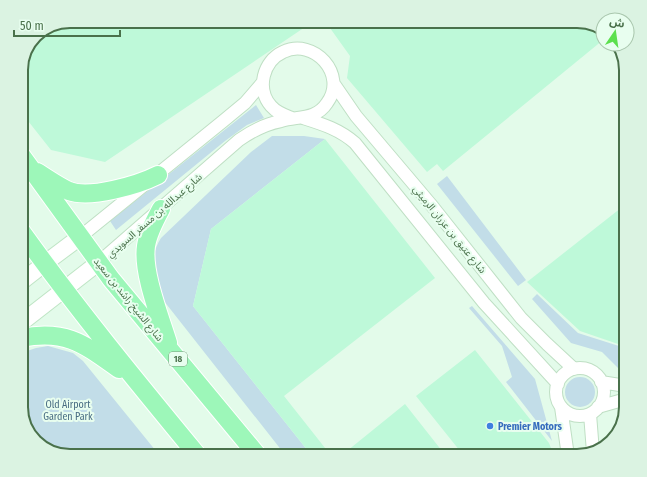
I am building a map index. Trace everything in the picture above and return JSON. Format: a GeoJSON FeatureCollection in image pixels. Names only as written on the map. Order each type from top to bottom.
{"type":"FeatureCollection","features":[{"type":"Feature","properties":{"kind":"main road"},"geometry":{"type":"LineString","coordinates":[[28,163],[69,191],[80,193],[129,187],[158,175]]}},
{"type":"Feature","properties":{"kind":"main road","name":"شارع الشيخ راشد بن سعيد"},"geometry":{"type":"LineString","coordinates":[[28,163],[110,279],[252,449]]}},
{"type":"Feature","properties":{"kind":"main road"},"geometry":{"type":"LineString","coordinates":[[161,208],[149,236],[145,256],[151,286],[170,349]]}},
{"type":"Feature","properties":{"kind":"main road"},"geometry":{"type":"LineString","coordinates":[[28,241],[64,290],[192,449]]}},
{"type":"Feature","properties":{"kind":"main road"},"geometry":{"type":"LineString","coordinates":[[28,337],[54,335],[71,339],[88,347],[138,383]]}},
{"type":"Feature","properties":{"kind":"street"},"geometry":{"type":"LineString","coordinates":[[293,48],[306,49],[322,57],[328,64],[334,84],[328,103],[321,110],[313,116],[298,118],[280,114],[270,105],[264,94],[263,82],[268,64],[283,51],[293,48]]}},
{"type":"Feature","properties":{"kind":"street"},"geometry":{"type":"LineString","coordinates":[[28,277],[158,175],[244,103],[263,82]]}},
{"type":"Feature","properties":{"kind":"street","name":"شارع عتيق بن عزران الرميثي"},"geometry":{"type":"LineString","coordinates":[[334,84],[356,116],[433,207],[521,318],[574,369]]}},
{"type":"Feature","properties":{"kind":"street","name":"شارع عتيق بن عزران الرميثي"},"geometry":{"type":"LineString","coordinates":[[298,118],[333,128],[345,134],[355,142],[484,303],[558,384]]}},
{"type":"Feature","properties":{"kind":"street","name":"شارع عبدالله بن مسفر السويدي"},"geometry":{"type":"LineString","coordinates":[[28,318],[98,262],[240,140],[269,124],[298,118]]}},
{"type":"Feature","properties":{"kind":"street"},"geometry":{"type":"LineString","coordinates":[[593,446],[594,411],[604,395],[601,382],[594,373],[585,369],[574,369],[566,372],[561,377],[556,392],[557,400],[561,407],[571,415],[577,416],[594,411],[619,402]]}},
{"type":"Feature","properties":{"kind":"street"},"geometry":{"type":"LineString","coordinates":[[601,382],[619,385]]}},
{"type":"Feature","properties":{"kind":"street"},"geometry":{"type":"LineString","coordinates":[[561,407],[567,449]]}},
{"type":"Feature","properties":{"kind":"green space"},"geometry":{"type":"Polygon","coordinates":[[[256,105],[264,118],[247,125],[225,141],[116,230],[110,221],[256,105]]]}},
{"type":"Feature","properties":{"kind":"green space"},"geometry":{"type":"Polygon","coordinates":[[[272,136],[304,136],[325,139],[211,229],[193,306],[306,449],[280,449],[160,296],[155,281],[153,259],[157,245],[161,238],[251,152],[272,136]]]}},
{"type":"Feature","properties":{"kind":"green space"},"geometry":{"type":"Polygon","coordinates":[[[447,176],[526,280],[518,286],[437,184],[447,176]]]}},
{"type":"Feature","properties":{"kind":"green space"},"geometry":{"type":"Polygon","coordinates":[[[537,294],[578,333],[619,346],[619,369],[602,352],[571,343],[532,299],[537,294]]]}},
{"type":"Feature","properties":{"kind":"green space"},"geometry":{"type":"Polygon","coordinates":[[[472,306],[535,379],[552,441],[506,382],[512,377],[502,346],[469,308],[472,306]]]}},
{"type":"Feature","properties":{"kind":"green space","name":"Old Airport Garden Park"},"geometry":{"type":"Polygon","coordinates":[[[48,346],[73,353],[83,361],[154,449],[65,449],[51,445],[38,435],[32,426],[28,410],[28,351],[48,346]]]}},
{"type":"Feature","properties":{"kind":"green space"},"geometry":{"type":"Polygon","coordinates":[[[580,377],[591,381],[595,392],[591,403],[580,407],[569,403],[565,392],[569,381],[580,377]]]}},
{"type":"Feature","properties":{"kind":"sand"},"geometry":{"type":"Polygon","coordinates":[[[70,28],[304,28],[105,162],[51,150],[28,121],[28,67],[32,51],[37,44],[42,38],[54,31],[70,28]]]}},
{"type":"Feature","properties":{"kind":"sand"},"geometry":{"type":"Polygon","coordinates":[[[330,28],[582,28],[595,32],[595,47],[443,171],[437,164],[427,172],[347,78],[350,56],[330,28]]]}},
{"type":"Feature","properties":{"kind":"sand"},"geometry":{"type":"Polygon","coordinates":[[[325,139],[435,278],[284,396],[326,449],[306,449],[193,306],[211,229],[325,139]]]}},
{"type":"Feature","properties":{"kind":"sand"},"geometry":{"type":"Polygon","coordinates":[[[619,210],[619,344],[580,331],[527,282],[619,210]]]}},
{"type":"Feature","properties":{"kind":"sand"},"geometry":{"type":"Polygon","coordinates":[[[475,350],[549,443],[551,449],[458,449],[416,396],[475,350]]]}},
{"type":"Feature","properties":{"kind":"sand"},"geometry":{"type":"Polygon","coordinates":[[[405,404],[440,449],[349,449],[405,404]]]}},
{"type":"Feature","properties":{"kind":"place","name":"Premier Motors"},"geometry":{"type":"Point","coordinates":[490,426]}}]}
